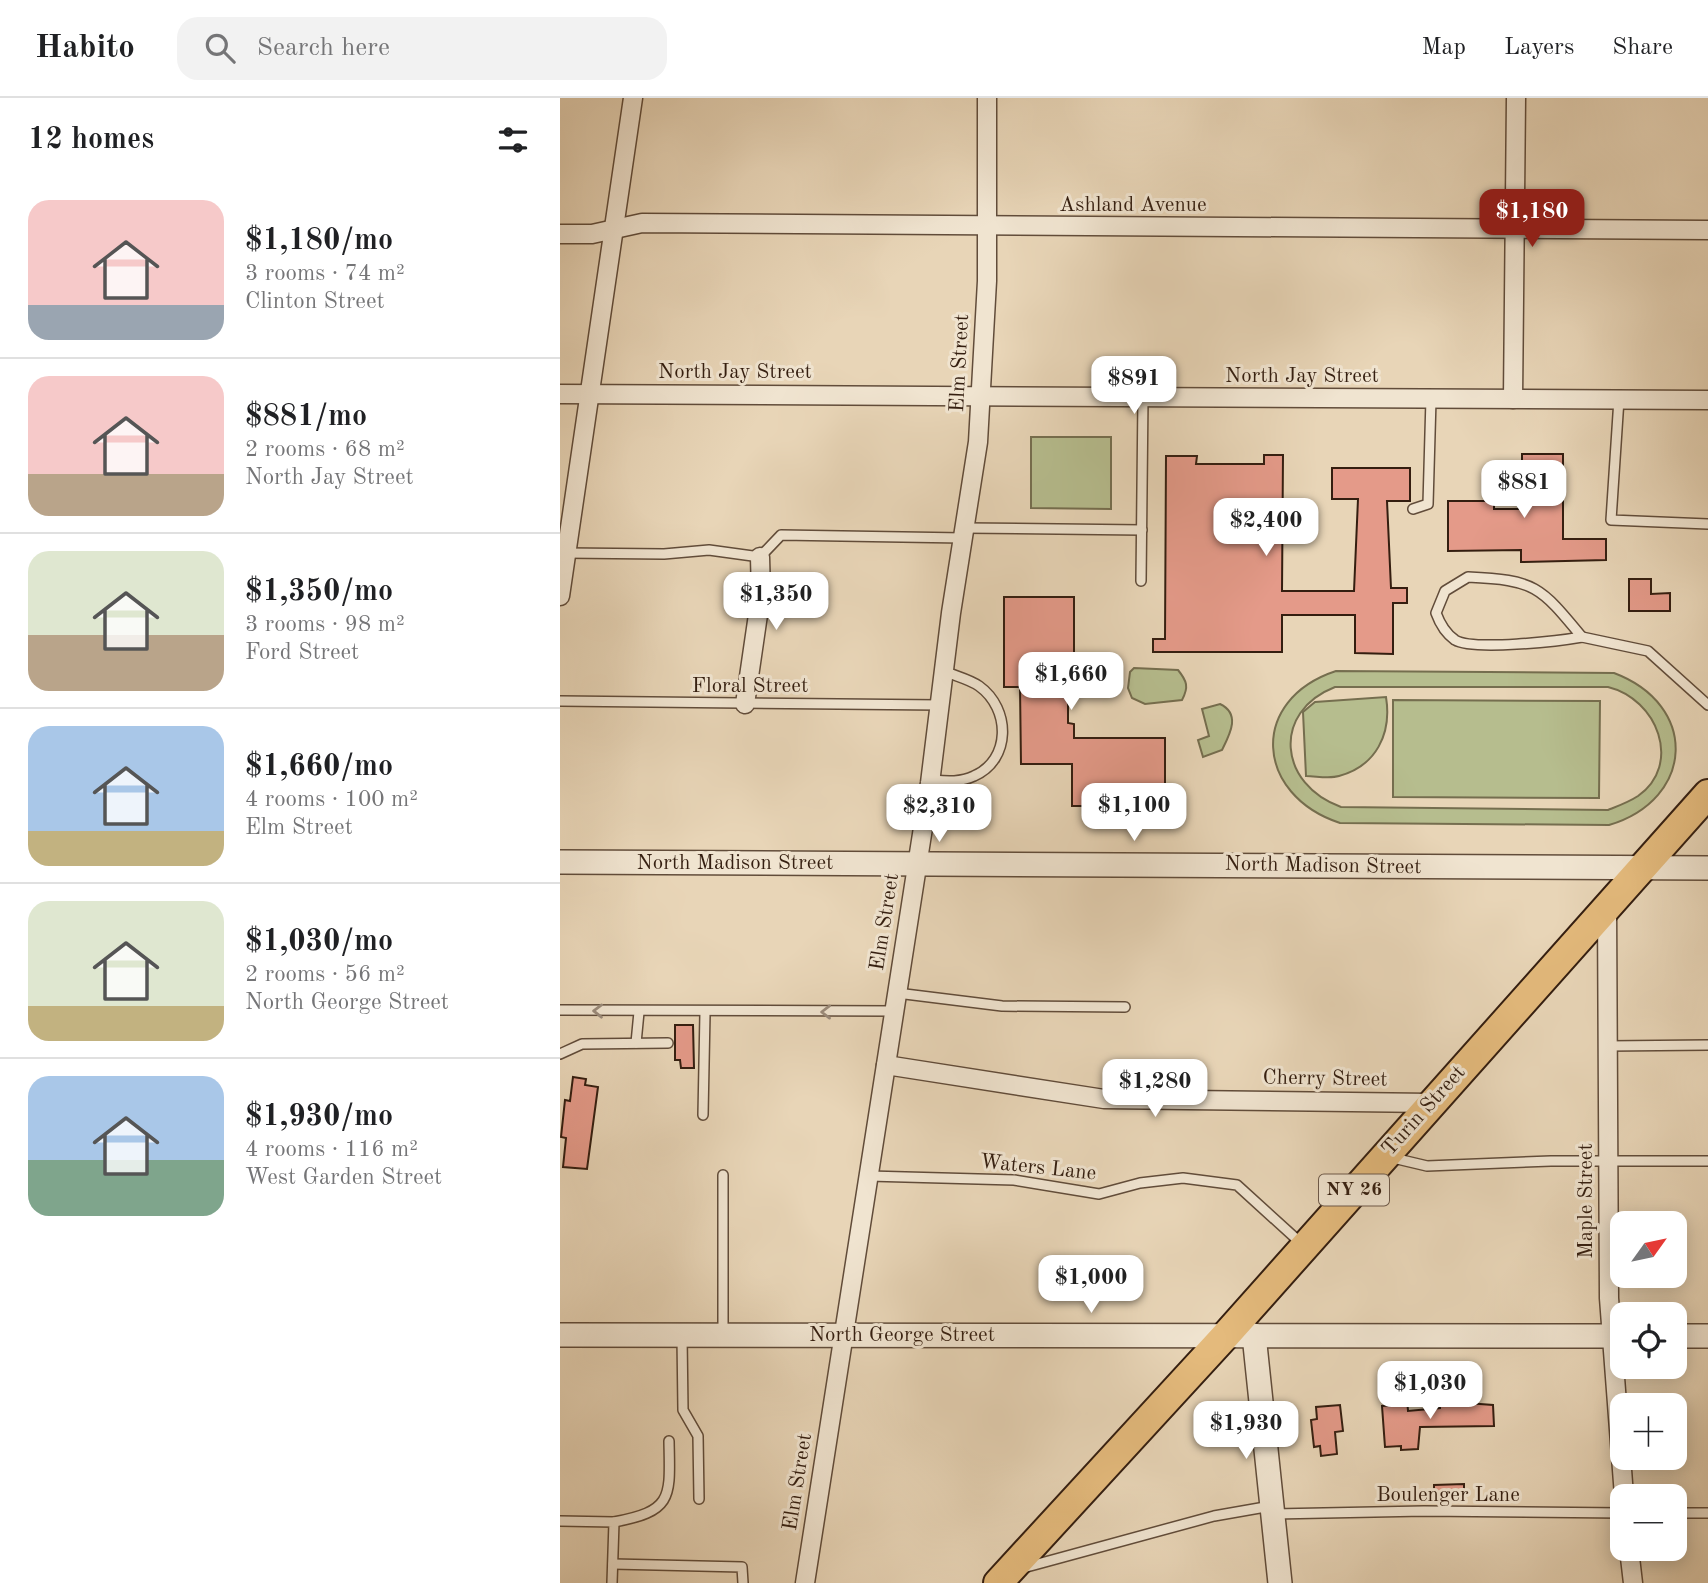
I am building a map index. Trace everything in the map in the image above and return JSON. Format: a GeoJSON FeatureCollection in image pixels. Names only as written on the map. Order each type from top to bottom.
{"type":"FeatureCollection","features":[{"type":"Feature","properties":{"kind":"main road","name":"Turin Street"},"geometry":{"type":"LineString","coordinates":[[1003,1577],[1226,1335],[1708,794]]}},
{"type":"Feature","properties":{"kind":"street"},"geometry":{"type":"LineString","coordinates":[[560,596],[563,553],[592,395],[634,98]]}},
{"type":"Feature","properties":{"kind":"street","name":"Elm Street"},"geometry":{"type":"LineString","coordinates":[[805,1583],[930,780],[982,396],[987,98]]}},
{"type":"Feature","properties":{"kind":"street"},"geometry":{"type":"LineString","coordinates":[[1513,399],[1516,98]]}},
{"type":"Feature","properties":{"kind":"street","name":"Ashland Avenue"},"geometry":{"type":"LineString","coordinates":[[560,234],[592,234],[642,223],[1708,230]]}},
{"type":"Feature","properties":{"kind":"street","name":"North Jay Street"},"geometry":{"type":"LineString","coordinates":[[560,394],[1708,400]]}},
{"type":"Feature","properties":{"kind":"street"},"geometry":{"type":"LineString","coordinates":[[745,704],[761,594],[760,557]]}},
{"type":"Feature","properties":{"kind":"street","name":"North Madison Street"},"geometry":{"type":"LineString","coordinates":[[560,862],[916,866],[1247,864],[1708,868]]}},
{"type":"Feature","properties":{"kind":"street","name":"Maple Street"},"geometry":{"type":"LineString","coordinates":[[1608,906],[1609,1161],[1615,1302]]}},
{"type":"Feature","properties":{"kind":"street","name":"Cherry Street"},"geometry":{"type":"LineString","coordinates":[[886,1065],[1104,1099],[1431,1103]]}},
{"type":"Feature","properties":{"kind":"street","name":"North George Street"},"geometry":{"type":"LineString","coordinates":[[560,1335],[1076,1338],[1226,1335],[1610,1336]]}},
{"type":"Feature","properties":{"kind":"street"},"geometry":{"type":"LineString","coordinates":[[1254,1335],[1280,1583]]}},
{"type":"Feature","properties":{"kind":"street"},"geometry":{"type":"LineString","coordinates":[[1687,1336],[1708,1336]]}},
{"type":"Feature","properties":{"kind":"street","name":"Maple Street"},"geometry":{"type":"LineString","coordinates":[[1619,1379],[1623,1484]]}},
{"type":"Feature","properties":{"kind":"street"},"geometry":{"type":"LineString","coordinates":[[1630,1561],[1633,1583]]}},
{"type":"Feature","properties":{"kind":"lane"},"geometry":{"type":"LineString","coordinates":[[1141,582],[1143,397]]}},
{"type":"Feature","properties":{"kind":"lane"},"geometry":{"type":"LineString","coordinates":[[1413,509],[1428,505],[1431,399]]}},
{"type":"Feature","properties":{"kind":"lane"},"geometry":{"type":"LineString","coordinates":[[1619,399],[1611,520],[1708,524]]}},
{"type":"Feature","properties":{"kind":"lane"},"geometry":{"type":"LineString","coordinates":[[563,553],[664,554],[709,550],[760,557],[781,535],[1142,530]]}},
{"type":"Feature","properties":{"kind":"lane"},"geometry":{"type":"LineString","coordinates":[[1582,637],[1556,605],[1532,586],[1513,579],[1468,577],[1446,591],[1436,613],[1440,625],[1462,642],[1554,642],[1582,637],[1648,650],[1708,704]]}},
{"type":"Feature","properties":{"kind":"lane"},"geometry":{"type":"LineString","coordinates":[[930,780],[956,782],[975,776],[1000,751],[1003,723],[998,705],[980,687],[944,671]]}},
{"type":"Feature","properties":{"kind":"lane","name":"Floral Street"},"geometry":{"type":"LineString","coordinates":[[560,701],[940,705]]}},
{"type":"Feature","properties":{"kind":"lane"},"geometry":{"type":"LineString","coordinates":[[560,1010],[705,1013],[895,1002],[1125,1007]]}},
{"type":"Feature","properties":{"kind":"lane"},"geometry":{"type":"LineString","coordinates":[[636,1043],[639,1012]]}},
{"type":"Feature","properties":{"kind":"lane"},"geometry":{"type":"LineString","coordinates":[[703,1115],[705,1013]]}},
{"type":"Feature","properties":{"kind":"lane"},"geometry":{"type":"LineString","coordinates":[[560,1054],[582,1044],[668,1043]]}},
{"type":"Feature","properties":{"kind":"lane"},"geometry":{"type":"LineString","coordinates":[[1608,1046],[1708,1045]]}},
{"type":"Feature","properties":{"kind":"lane"},"geometry":{"type":"LineString","coordinates":[[1384,1156],[1427,1166],[1708,1161]]}},
{"type":"Feature","properties":{"kind":"lane"},"geometry":{"type":"LineString","coordinates":[[723,1175],[723,1335]]}},
{"type":"Feature","properties":{"kind":"lane","name":"Waters Lane"},"geometry":{"type":"LineString","coordinates":[[869,1176],[1014,1180],[1099,1194],[1140,1183],[1183,1178],[1237,1185],[1305,1246]]}},
{"type":"Feature","properties":{"kind":"lane"},"geometry":{"type":"LineString","coordinates":[[682,1335],[683,1410],[698,1436],[699,1499]]}},
{"type":"Feature","properties":{"kind":"lane"},"geometry":{"type":"LineString","coordinates":[[560,1521],[614,1522],[647,1516],[658,1508],[669,1484],[668,1441]]}},
{"type":"Feature","properties":{"kind":"lane","name":"Boulenger Lane"},"geometry":{"type":"LineString","coordinates":[[1003,1577],[1214,1516],[1273,1510],[1610,1513]]}},
{"type":"Feature","properties":{"kind":"lane"},"geometry":{"type":"LineString","coordinates":[[1687,1513],[1708,1513]]}},
{"type":"Feature","properties":{"kind":"lane"},"geometry":{"type":"LineString","coordinates":[[612,1583],[614,1522]]}},
{"type":"Feature","properties":{"kind":"lane"},"geometry":{"type":"LineString","coordinates":[[613,1564],[742,1567],[743,1583]]}},
{"type":"Feature","properties":{"kind":"green space"},"geometry":{"type":"Polygon","coordinates":[[[1031,437],[1111,437],[1111,509],[1031,508],[1031,437]]]}},
{"type":"Feature","properties":{"kind":"green space"},"geometry":{"type":"Polygon","coordinates":[[[1134,668],[1178,670],[1186,684],[1182,700],[1145,704],[1132,698],[1128,688],[1130,672],[1134,668]]]}},
{"type":"Feature","properties":{"kind":"green space"},"geometry":{"type":"Polygon","coordinates":[[[1336,671],[1614,673],[1642,688],[1661,707],[1672,728],[1676,751],[1671,774],[1658,795],[1637,812],[1609,825],[1340,823],[1312,810],[1291,792],[1278,770],[1273,747],[1276,724],[1288,703],[1307,685],[1336,671]],[[1335,687],[1314,698],[1300,713],[1292,730],[1291,748],[1295,766],[1305,782],[1320,797],[1341,807],[1608,810],[1638,796],[1652,783],[1659,767],[1661,751],[1651,718],[1625,694],[1608,687],[1335,687]]]}},
{"type":"Feature","properties":{"kind":"green space"},"geometry":{"type":"Polygon","coordinates":[[[1386,697],[1384,736],[1379,747],[1363,765],[1339,776],[1306,776],[1303,712],[1315,702],[1386,697]]]}},
{"type":"Feature","properties":{"kind":"green space"},"geometry":{"type":"Polygon","coordinates":[[[1393,700],[1600,701],[1599,798],[1393,797],[1393,700]]]}},
{"type":"Feature","properties":{"kind":"green space"},"geometry":{"type":"Polygon","coordinates":[[[1220,704],[1230,713],[1232,725],[1222,750],[1203,757],[1198,740],[1209,736],[1202,709],[1220,704]]]}},
{"type":"Feature","properties":{"kind":"building"},"geometry":{"type":"Polygon","coordinates":[[[1522,454],[1563,454],[1563,539],[1606,539],[1606,560],[1521,562],[1521,550],[1448,551],[1448,501],[1494,501],[1494,509],[1522,509],[1522,454]]]}},
{"type":"Feature","properties":{"kind":"building"},"geometry":{"type":"Polygon","coordinates":[[[1264,455],[1283,455],[1282,591],[1354,591],[1358,499],[1332,499],[1332,468],[1410,468],[1410,501],[1387,501],[1391,588],[1407,588],[1407,603],[1393,603],[1393,654],[1355,653],[1355,615],[1282,615],[1282,652],[1153,652],[1153,639],[1165,639],[1166,456],[1197,456],[1196,464],[1264,464],[1264,455]]]}},
{"type":"Feature","properties":{"kind":"building"},"geometry":{"type":"Polygon","coordinates":[[[1629,579],[1651,579],[1651,594],[1670,593],[1670,611],[1629,611],[1629,579]]]}},
{"type":"Feature","properties":{"kind":"building"},"geometry":{"type":"Polygon","coordinates":[[[1004,597],[1074,597],[1074,687],[1068,687],[1068,723],[1074,724],[1074,738],[1165,738],[1165,806],[1072,806],[1072,764],[1021,764],[1020,687],[1004,687],[1004,597]]]}},
{"type":"Feature","properties":{"kind":"building"},"geometry":{"type":"Polygon","coordinates":[[[675,1025],[693,1025],[694,1068],[681,1068],[680,1060],[675,1060],[675,1025]]]}},
{"type":"Feature","properties":{"kind":"building"},"geometry":{"type":"Polygon","coordinates":[[[573,1077],[586,1079],[585,1085],[598,1087],[587,1169],[563,1167],[566,1138],[561,1137],[565,1100],[570,1101],[573,1077]]]}},
{"type":"Feature","properties":{"kind":"building"},"geometry":{"type":"Polygon","coordinates":[[[1407,1398],[1408,1411],[1440,1408],[1440,1405],[1453,1405],[1453,1402],[1493,1405],[1494,1426],[1420,1427],[1418,1449],[1385,1447],[1382,1406],[1394,1405],[1394,1399],[1407,1398]]]}},
{"type":"Feature","properties":{"kind":"building"},"geometry":{"type":"Polygon","coordinates":[[[1340,1405],[1343,1431],[1335,1432],[1337,1454],[1321,1456],[1320,1446],[1314,1447],[1311,1420],[1317,1419],[1316,1407],[1340,1405]]]}},
{"type":"Feature","properties":{"kind":"building"},"geometry":{"type":"Polygon","coordinates":[[[1464,1484],[1464,1500],[1434,1501],[1434,1485],[1464,1484]]]}}]}
